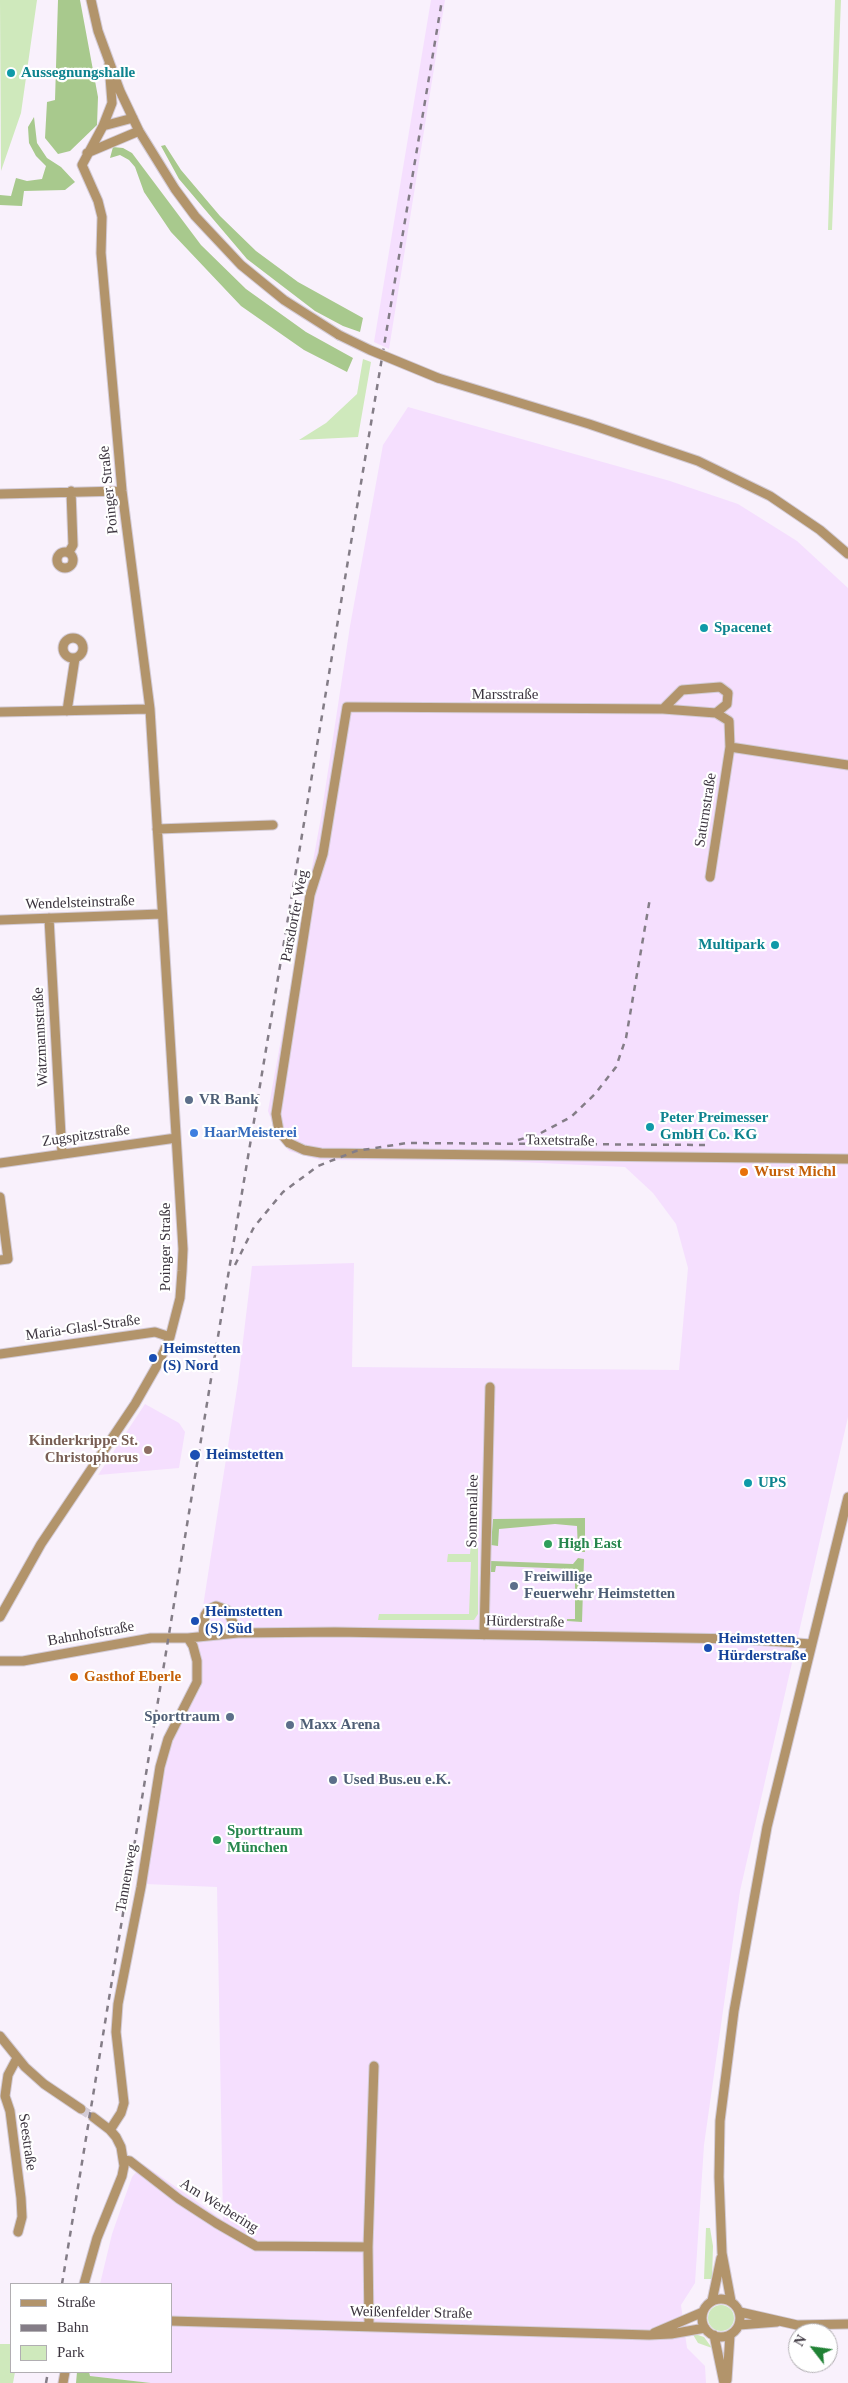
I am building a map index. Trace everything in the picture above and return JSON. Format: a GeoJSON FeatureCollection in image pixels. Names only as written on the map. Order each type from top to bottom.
{"type":"FeatureCollection","features":[{"type":"Feature","properties":{"kind":"street"},"geometry":{"type":"LineString","coordinates":[[91,0],[109,64],[138,131],[175,189],[217,241],[241,265],[276,294],[311,319],[339,335],[438,378],[589,424],[698,461],[770,496],[820,530],[848,554]]}},
{"type":"Feature","properties":{"kind":"street","name":"Poinger Straße"},"geometry":{"type":"LineString","coordinates":[[0,1616],[41,1544],[145,1388],[170,1337],[180,1298],[182,1271],[176,1138],[150,709],[122,491],[101,253],[102,217],[98,201],[83,170],[83,160],[103,126],[112,103],[109,64]]}},
{"type":"Feature","properties":{"kind":"street"},"geometry":{"type":"LineString","coordinates":[[103,126],[133,118]]}},
{"type":"Feature","properties":{"kind":"street"},"geometry":{"type":"LineString","coordinates":[[87,153],[138,131]]}},
{"type":"Feature","properties":{"kind":"street"},"geometry":{"type":"LineString","coordinates":[[0,494],[122,491]]}},
{"type":"Feature","properties":{"kind":"street"},"geometry":{"type":"LineString","coordinates":[[69,552],[72,545],[71,492]]}},
{"type":"Feature","properties":{"kind":"street"},"geometry":{"type":"LineString","coordinates":[[67,711],[76,658]]}},
{"type":"Feature","properties":{"kind":"street"},"geometry":{"type":"LineString","coordinates":[[663,709],[682,690],[720,687],[728,693],[727,704],[716,713],[728,722],[730,747],[848,765]]}},
{"type":"Feature","properties":{"kind":"street","name":"Marsstraße"},"geometry":{"type":"LineString","coordinates":[[347,707],[663,709],[716,713]]}},
{"type":"Feature","properties":{"kind":"street","name":"Parsdorfer Weg"},"geometry":{"type":"LineString","coordinates":[[279,1131],[276,1114],[310,895],[323,854],[347,707]]}},
{"type":"Feature","properties":{"kind":"street"},"geometry":{"type":"LineString","coordinates":[[0,712],[150,709]]}},
{"type":"Feature","properties":{"kind":"street","name":"Saturnstraße"},"geometry":{"type":"LineString","coordinates":[[710,877],[730,747]]}},
{"type":"Feature","properties":{"kind":"street"},"geometry":{"type":"LineString","coordinates":[[157,829],[273,826]]}},
{"type":"Feature","properties":{"kind":"street","name":"Wendelsteinstraße"},"geometry":{"type":"LineString","coordinates":[[0,920],[161,914]]}},
{"type":"Feature","properties":{"kind":"street","name":"Watzmannstraße"},"geometry":{"type":"LineString","coordinates":[[48,918],[62,1154]]}},
{"type":"Feature","properties":{"kind":"street","name":"Taxetstraße"},"geometry":{"type":"LineString","coordinates":[[279,1131],[289,1143],[304,1150],[321,1153],[848,1158]]}},
{"type":"Feature","properties":{"kind":"street","name":"Zugspitzstraße"},"geometry":{"type":"LineString","coordinates":[[0,1163],[176,1138]]}},
{"type":"Feature","properties":{"kind":"street"},"geometry":{"type":"LineString","coordinates":[[0,1197],[8,1259],[0,1260]]}},
{"type":"Feature","properties":{"kind":"street","name":"Maria-Glasl-Straße"},"geometry":{"type":"LineString","coordinates":[[0,1354],[154,1332],[170,1337]]}},
{"type":"Feature","properties":{"kind":"street","name":"Sonnenallee"},"geometry":{"type":"LineString","coordinates":[[484,1635],[490,1388]]}},
{"type":"Feature","properties":{"kind":"street"},"geometry":{"type":"LineString","coordinates":[[726,2383],[730,2334],[739,2325],[740,2312],[731,2301],[722,2253],[720,2120],[734,2011],[767,1827],[848,1497]]}},
{"type":"Feature","properties":{"kind":"street"},"geometry":{"type":"LineString","coordinates":[[203,1636],[205,1615],[209,1609],[216,1606],[227,1610],[238,1633]]}},
{"type":"Feature","properties":{"kind":"street","name":"Hürderstraße"},"geometry":{"type":"LineString","coordinates":[[188,1638],[238,1633],[335,1632],[741,1639],[811,1644]]}},
{"type":"Feature","properties":{"kind":"street","name":"Bahnhofstraße"},"geometry":{"type":"LineString","coordinates":[[0,1660],[23,1661],[151,1638],[188,1638]]}},
{"type":"Feature","properties":{"kind":"street","name":"Tannenweg"},"geometry":{"type":"LineString","coordinates":[[110,2130],[121,2113],[124,2103],[116,2032],[118,2004],[141,1887],[160,1767],[168,1739],[198,1682],[198,1661],[188,1638]]}},
{"type":"Feature","properties":{"kind":"street"},"geometry":{"type":"LineString","coordinates":[[0,2036],[18,2058],[44,2084],[81,2109]]}},
{"type":"Feature","properties":{"kind":"street","name":"Seestraße"},"geometry":{"type":"LineString","coordinates":[[18,2058],[8,2074],[2,2097],[10,2112],[21,2198],[22,2217],[18,2232]]}},
{"type":"Feature","properties":{"kind":"street"},"geometry":{"type":"LineString","coordinates":[[369,2325],[368,2247],[374,2066]]}},
{"type":"Feature","properties":{"kind":"street"},"geometry":{"type":"LineString","coordinates":[[84,2283],[97,2238],[122,2176],[124,2160],[120,2147],[110,2130],[93,2117]]}},
{"type":"Feature","properties":{"kind":"street","name":"Am Werbering"},"geometry":{"type":"LineString","coordinates":[[124,2160],[130,2161],[180,2199],[216,2223],[256,2246],[368,2247]]}},
{"type":"Feature","properties":{"kind":"street"},"geometry":{"type":"LineString","coordinates":[[722,2253],[712,2301],[703,2312],[705,2328],[714,2335],[726,2383]]}},
{"type":"Feature","properties":{"kind":"street"},"geometry":{"type":"LineString","coordinates":[[712,2301],[721,2299],[731,2301]]}},
{"type":"Feature","properties":{"kind":"street","name":"Weißenfelder Straße"},"geometry":{"type":"LineString","coordinates":[[649,2335],[703,2312]]}},
{"type":"Feature","properties":{"kind":"street"},"geometry":{"type":"LineString","coordinates":[[740,2312],[757,2314],[782,2322],[814,2326],[848,2324]]}},
{"type":"Feature","properties":{"kind":"street","name":"Weißenfelder Straße"},"geometry":{"type":"LineString","coordinates":[[172,2321],[369,2325],[649,2335],[671,2334],[705,2328]]}},
{"type":"Feature","properties":{"kind":"street"},"geometry":{"type":"LineString","coordinates":[[739,2325],[782,2322]]}},
{"type":"Feature","properties":{"kind":"street"},"geometry":{"type":"LineString","coordinates":[[714,2335],[730,2334]]}},
{"type":"Feature","properties":{"kind":"shaded area"},"geometry":{"type":"Polygon","coordinates":[[[431,0],[445,0],[389,349],[374,342],[431,0]]]}},
{"type":"Feature","properties":{"kind":"shaded area"},"geometry":{"type":"Polygon","coordinates":[[[408,407],[670,481],[738,504],[797,541],[848,588],[848,1417],[740,1891],[704,2145],[695,2283],[681,2305],[687,2348],[705,2366],[706,2383],[151,2383],[89,2376],[89,2373],[172,2373],[172,2283],[100,2283],[112,2234],[132,2177],[143,2164],[223,2220],[217,1887],[145,1884],[162,1768],[171,1742],[201,1687],[201,1659],[197,1645],[238,1382],[252,1266],[354,1263],[352,1367],[679,1370],[688,1268],[676,1224],[653,1193],[625,1167],[499,1161],[320,1160],[289,1151],[275,1131],[268,1111],[321,817],[350,626],[383,445],[408,407]]]}},
{"type":"Feature","properties":{"kind":"shaded area","name":"Kinderkrippe St. Christophorus"},"geometry":{"type":"Polygon","coordinates":[[[145,1404],[179,1423],[185,1432],[179,1468],[98,1475],[145,1404]]]}},
{"type":"Feature","properties":{"kind":"green space"},"geometry":{"type":"Polygon","coordinates":[[[0,0],[37,0],[21,113],[1,171],[0,0]]]}},
{"type":"Feature","properties":{"kind":"green space"},"geometry":{"type":"Polygon","coordinates":[[[58,0],[80,0],[98,97],[97,125],[70,151],[58,154],[45,138],[47,102],[55,100],[58,0]]]}},
{"type":"Feature","properties":{"kind":"green space"},"geometry":{"type":"Polygon","coordinates":[[[835,0],[841,0],[832,230],[828,230],[835,0]]]}},
{"type":"Feature","properties":{"kind":"green space"},"geometry":{"type":"Polygon","coordinates":[[[34,117],[37,143],[47,158],[61,167],[75,182],[65,190],[24,191],[22,206],[0,205],[0,195],[11,196],[16,178],[27,181],[42,179],[46,166],[36,156],[29,143],[28,127],[34,117]]]}},
{"type":"Feature","properties":{"kind":"green space"},"geometry":{"type":"Polygon","coordinates":[[[165,145],[181,170],[220,216],[256,251],[298,282],[363,318],[360,332],[343,326],[315,311],[247,259],[179,179],[161,146],[165,145]]]}},
{"type":"Feature","properties":{"kind":"green space"},"geometry":{"type":"Polygon","coordinates":[[[113,147],[123,148],[132,153],[201,245],[246,289],[306,332],[353,358],[347,372],[304,350],[241,306],[171,232],[144,192],[135,167],[129,160],[120,155],[110,158],[113,147]]]}},
{"type":"Feature","properties":{"kind":"green space"},"geometry":{"type":"Polygon","coordinates":[[[363,359],[371,362],[358,437],[299,440],[326,423],[357,394],[363,359]]]}},
{"type":"Feature","properties":{"kind":"green space"},"geometry":{"type":"Polygon","coordinates":[[[585,1518],[585,1552],[578,1552],[577,1526],[555,1524],[499,1529],[498,1546],[491,1545],[493,1519],[585,1518]]]}},
{"type":"Feature","properties":{"kind":"green space"},"geometry":{"type":"Polygon","coordinates":[[[471,1543],[478,1543],[478,1614],[474,1620],[378,1620],[379,1614],[469,1614],[471,1562],[447,1562],[448,1554],[470,1554],[471,1543]]]}},
{"type":"Feature","properties":{"kind":"green space"},"geometry":{"type":"Polygon","coordinates":[[[578,1558],[584,1559],[582,1622],[567,1621],[567,1619],[575,1619],[575,1569],[496,1566],[495,1572],[491,1572],[491,1561],[573,1564],[578,1558]]]}},
{"type":"Feature","properties":{"kind":"green space"},"geometry":{"type":"Polygon","coordinates":[[[706,2228],[710,2228],[713,2246],[712,2279],[704,2279],[706,2228]]]}},
{"type":"Feature","properties":{"kind":"green space"},"geometry":{"type":"Polygon","coordinates":[[[721,2305],[730,2309],[734,2318],[730,2327],[721,2331],[712,2327],[708,2318],[712,2309],[721,2305]]]}},
{"type":"Feature","properties":{"kind":"green space"},"geometry":{"type":"Polygon","coordinates":[[[692,2333],[704,2337],[712,2348],[698,2343],[692,2333]]]}},
{"type":"Feature","properties":{"kind":"green space"},"geometry":{"type":"Polygon","coordinates":[[[0,2344],[10,2344],[10,2373],[15,2373],[13,2383],[0,2383],[0,2344]]]}},
{"type":"Feature","properties":{"kind":"green space"},"geometry":{"type":"Polygon","coordinates":[[[77,2373],[89,2373],[90,2376],[151,2383],[76,2383],[77,2373]]]}},
{"type":"Feature","properties":{"kind":"tunnel"},"geometry":{"type":"LineString","coordinates":[[81,2109],[93,2117]]}},
{"type":"Feature","properties":{"kind":"railway"},"geometry":{"type":"LineString","coordinates":[[62,2283],[226,1288],[442,0]]}},
{"type":"Feature","properties":{"kind":"railway"},"geometry":{"type":"LineString","coordinates":[[518,1140],[539,1134],[571,1117],[595,1094],[616,1067],[626,1038],[650,898]]}},
{"type":"Feature","properties":{"kind":"railway"},"geometry":{"type":"LineString","coordinates":[[235,1265],[254,1227],[283,1192],[318,1166],[356,1151],[407,1143],[706,1145]]}},
{"type":"Feature","properties":{"kind":"railway"},"geometry":{"type":"LineString","coordinates":[[46,2383],[48,2373]]}},
{"type":"Feature","properties":{"kind":"place","name":"Aussegnungshalle"},"geometry":{"type":"Point","coordinates":[11,73]}},
{"type":"Feature","properties":{"kind":"place","name":"Spacenet"},"geometry":{"type":"Point","coordinates":[704,628]}},
{"type":"Feature","properties":{"kind":"place","name":"Multipark"},"geometry":{"type":"Point","coordinates":[775,945]}},
{"type":"Feature","properties":{"kind":"place","name":"VR Bank"},"geometry":{"type":"Point","coordinates":[189,1100]}},
{"type":"Feature","properties":{"kind":"place","name":"Peter Preimesser GmbH Co. KG"},"geometry":{"type":"Point","coordinates":[650,1127]}},
{"type":"Feature","properties":{"kind":"place","name":"HaarMeisterei"},"geometry":{"type":"Point","coordinates":[194,1133]}},
{"type":"Feature","properties":{"kind":"place","name":"Wurst Michl"},"geometry":{"type":"Point","coordinates":[744,1172]}},
{"type":"Feature","properties":{"kind":"place","name":"Heimstetten (S) Nord"},"geometry":{"type":"Point","coordinates":[153,1358]}},
{"type":"Feature","properties":{"kind":"place","name":"Kinderkrippe St. Christophorus"},"geometry":{"type":"Point","coordinates":[148,1450]}},
{"type":"Feature","properties":{"kind":"place","name":"Heimstetten"},"geometry":{"type":"Point","coordinates":[195,1455]}},
{"type":"Feature","properties":{"kind":"place","name":"UPS"},"geometry":{"type":"Point","coordinates":[748,1483]}},
{"type":"Feature","properties":{"kind":"place","name":"High East"},"geometry":{"type":"Point","coordinates":[548,1544]}},
{"type":"Feature","properties":{"kind":"place","name":"Freiwillige Feuerwehr Heimstetten"},"geometry":{"type":"Point","coordinates":[514,1586]}},
{"type":"Feature","properties":{"kind":"place","name":"Heimstetten (S) Süd"},"geometry":{"type":"Point","coordinates":[195,1621]}},
{"type":"Feature","properties":{"kind":"place","name":"Heimstetten, Hürderstraße"},"geometry":{"type":"Point","coordinates":[708,1648]}},
{"type":"Feature","properties":{"kind":"place","name":"Gasthof Eberle"},"geometry":{"type":"Point","coordinates":[74,1677]}},
{"type":"Feature","properties":{"kind":"place","name":"Sporttraum"},"geometry":{"type":"Point","coordinates":[230,1717]}},
{"type":"Feature","properties":{"kind":"place","name":"Maxx Arena"},"geometry":{"type":"Point","coordinates":[290,1725]}},
{"type":"Feature","properties":{"kind":"place","name":"Used Bus.eu e.K."},"geometry":{"type":"Point","coordinates":[333,1780]}},
{"type":"Feature","properties":{"kind":"place","name":"Sporttraum München"},"geometry":{"type":"Point","coordinates":[217,1840]}}]}
